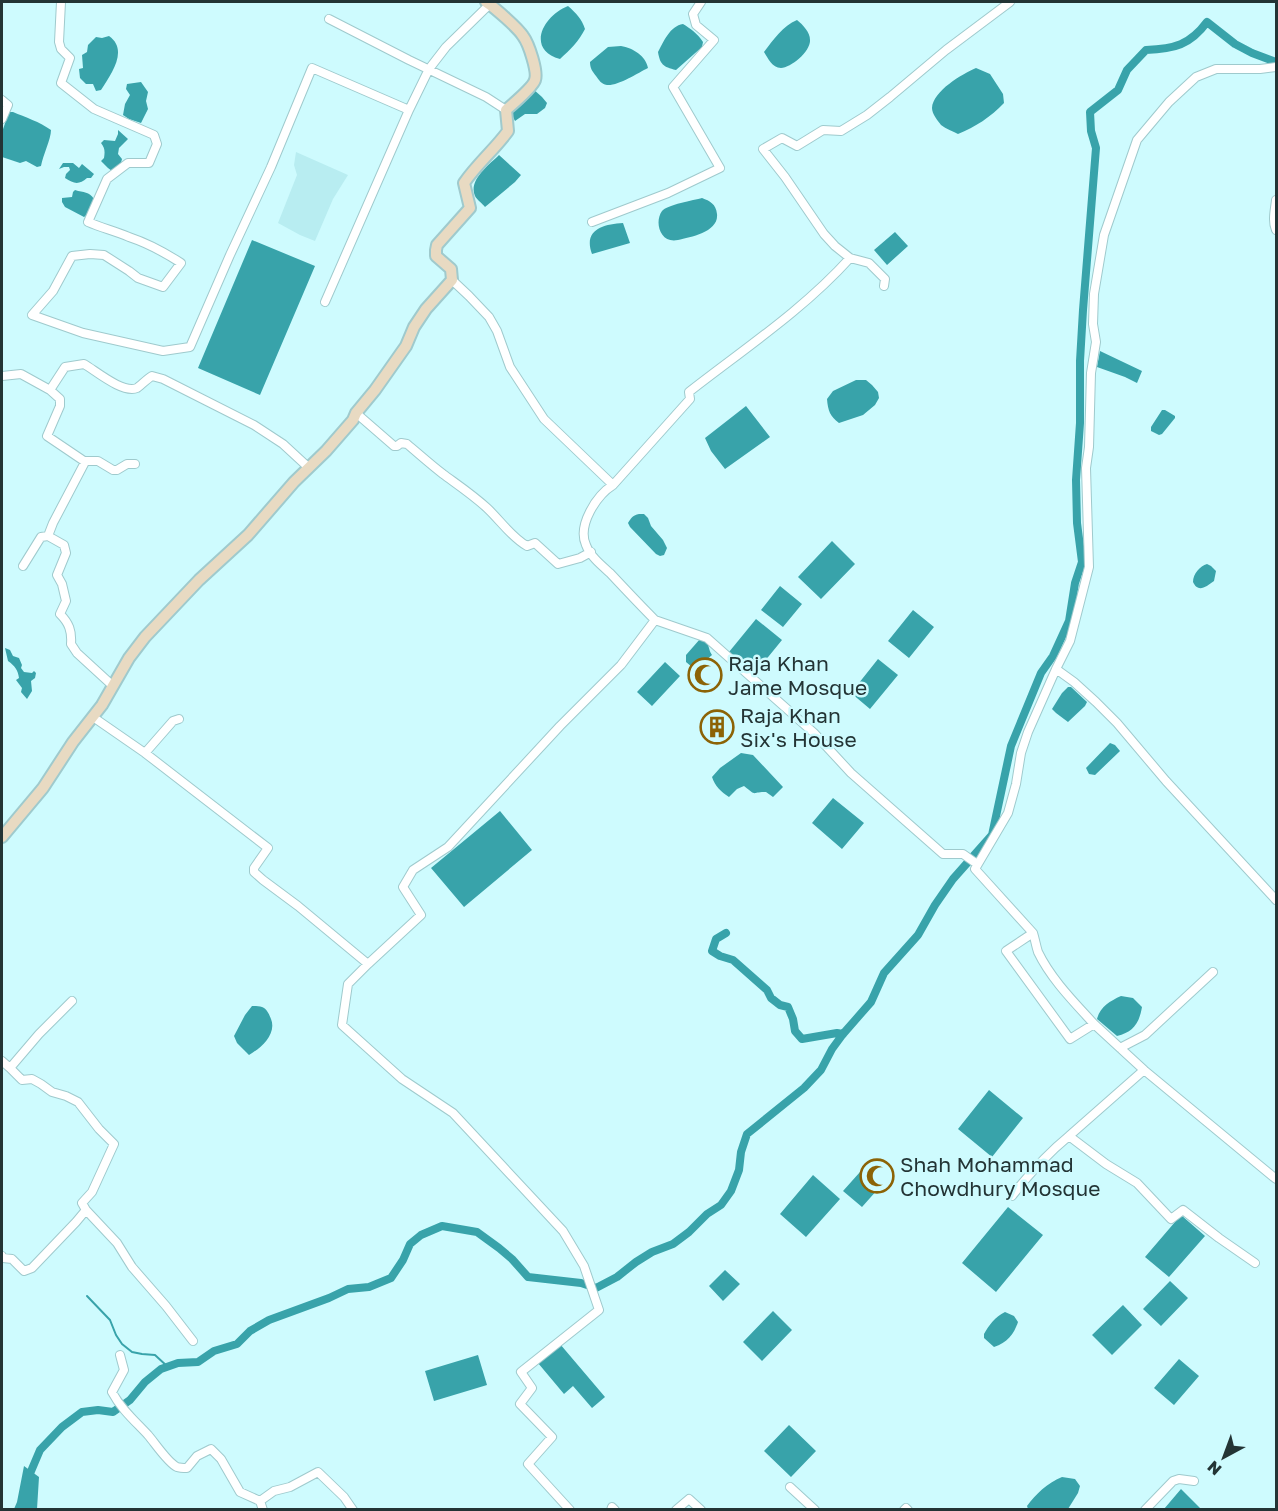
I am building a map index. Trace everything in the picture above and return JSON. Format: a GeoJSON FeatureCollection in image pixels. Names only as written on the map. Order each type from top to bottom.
{"type":"FeatureCollection","features":[{"type":"Feature","properties":{"kind":"street"},"geometry":{"type":"LineString","coordinates":[[61,2],[59,42],[61,49],[70,58],[61,83],[94,109],[154,135],[157,144],[149,163],[128,163],[106,179],[88,222],[132,237],[164,252],[180,263],[163,287],[138,278],[104,255],[72,256],[53,291],[32,315],[83,333],[163,351],[190,347],[271,167],[312,68],[409,110]]}},
{"type":"Feature","properties":{"kind":"street"},"geometry":{"type":"LineString","coordinates":[[325,302],[429,69],[446,47],[489,2],[523,36],[536,73],[532,87],[506,110]]}},
{"type":"Feature","properties":{"kind":"street"},"geometry":{"type":"LineString","coordinates":[[592,222],[668,193],[720,168],[673,87],[714,40],[696,25],[693,14],[701,2]]}},
{"type":"Feature","properties":{"kind":"street"},"geometry":{"type":"LineString","coordinates":[[884,286],[885,279],[869,263],[850,258],[824,234],[763,149],[782,138],[797,146],[823,130],[841,131],[867,115],[946,50],[1010,2]]}},
{"type":"Feature","properties":{"kind":"street"},"geometry":{"type":"LineString","coordinates":[[329,19],[486,97],[506,110]]}},
{"type":"Feature","properties":{"kind":"street"},"geometry":{"type":"LineString","coordinates":[[1276,67],[1216,69],[1196,77],[1169,102],[1137,140],[1104,235],[1094,294],[1096,342],[1091,373],[1089,447],[1086,468],[1089,567],[1070,641],[1028,732],[1021,753],[1008,813],[975,869],[1033,933],[1037,950],[1045,963],[1063,989],[1094,1024],[1144,1070],[1276,1179]]}},
{"type":"Feature","properties":{"kind":"street"},"geometry":{"type":"LineString","coordinates":[[2,100],[8,105],[2,119]]}},
{"type":"Feature","properties":{"kind":"street"},"geometry":{"type":"LineString","coordinates":[[506,110],[508,130],[464,183],[470,208],[437,244],[436,256],[450,269],[452,280],[489,317],[497,331],[510,367],[543,419],[613,485]]}},
{"type":"Feature","properties":{"kind":"street"},"geometry":{"type":"LineString","coordinates":[[1276,200],[1274,217],[1276,230]]}},
{"type":"Feature","properties":{"kind":"street"},"geometry":{"type":"LineString","coordinates":[[850,258],[837,273],[774,328],[689,392],[690,399],[593,504],[584,533],[585,543],[655,620],[707,638],[814,733],[851,773],[943,854],[963,854],[977,864]]}},
{"type":"Feature","properties":{"kind":"street"},"geometry":{"type":"LineString","coordinates":[[2,837],[43,788],[145,637],[199,580],[248,535],[353,420],[406,346],[414,327],[426,309],[452,280]]}},
{"type":"Feature","properties":{"kind":"street"},"geometry":{"type":"LineString","coordinates":[[50,390],[65,367],[84,364],[128,390],[138,388],[152,376],[163,379],[254,425],[283,444],[309,468]]}},
{"type":"Feature","properties":{"kind":"street"},"geometry":{"type":"LineString","coordinates":[[2,376],[21,374],[50,390],[60,399],[60,406],[47,436],[84,461],[98,461],[113,470],[127,464],[135,464]]}},
{"type":"Feature","properties":{"kind":"street"},"geometry":{"type":"LineString","coordinates":[[356,413],[394,446],[401,443],[407,444],[466,490],[527,546],[535,543],[558,564],[580,558],[591,552]]}},
{"type":"Feature","properties":{"kind":"street"},"geometry":{"type":"LineString","coordinates":[[48,536],[84,461]]}},
{"type":"Feature","properties":{"kind":"street"},"geometry":{"type":"LineString","coordinates":[[23,566],[41,537],[48,536],[64,545],[66,554],[57,575],[66,601],[60,614],[67,621],[71,633],[71,644],[84,660],[112,686]]}},
{"type":"Feature","properties":{"kind":"street"},"geometry":{"type":"LineString","coordinates":[[570,1509],[528,1464],[552,1437],[520,1404],[532,1388],[521,1372],[599,1310],[584,1266],[563,1231],[453,1113],[402,1079],[342,1025],[348,984],[421,915],[404,887],[413,870],[448,847],[560,726],[621,665],[655,620]]}},
{"type":"Feature","properties":{"kind":"street"},"geometry":{"type":"LineString","coordinates":[[1056,669],[1089,695],[1118,723],[1166,781],[1276,900]]}},
{"type":"Feature","properties":{"kind":"street"},"geometry":{"type":"LineString","coordinates":[[93,717],[145,753],[268,848],[254,872],[368,964]]}},
{"type":"Feature","properties":{"kind":"street"},"geometry":{"type":"LineString","coordinates":[[145,753],[173,721],[179,719]]}},
{"type":"Feature","properties":{"kind":"street"},"geometry":{"type":"LineString","coordinates":[[1033,933],[1006,951],[1070,1039],[1094,1024]]}},
{"type":"Feature","properties":{"kind":"street"},"geometry":{"type":"LineString","coordinates":[[1120,1048],[1145,1035],[1213,972]]}},
{"type":"Feature","properties":{"kind":"street"},"geometry":{"type":"LineString","coordinates":[[10,1068],[39,1034],[72,1001]]}},
{"type":"Feature","properties":{"kind":"street"},"geometry":{"type":"LineString","coordinates":[[2,1061],[22,1080],[32,1079],[52,1092],[78,1102],[114,1144],[92,1192],[82,1203],[117,1243],[132,1267],[193,1341]]}},
{"type":"Feature","properties":{"kind":"street"},"geometry":{"type":"LineString","coordinates":[[1012,1196],[1069,1136],[1144,1070]]}},
{"type":"Feature","properties":{"kind":"street"},"geometry":{"type":"LineString","coordinates":[[1069,1136],[1106,1164],[1137,1183],[1171,1219],[1183,1210],[1255,1263]]}},
{"type":"Feature","properties":{"kind":"street"},"geometry":{"type":"LineString","coordinates":[[2,1256],[12,1259],[24,1271],[32,1268],[86,1210]]}},
{"type":"Feature","properties":{"kind":"street"},"geometry":{"type":"LineString","coordinates":[[120,1355],[124,1370],[112,1392],[116,1400],[177,1467],[187,1468],[197,1456],[211,1449],[221,1459],[240,1492],[262,1505],[274,1491],[290,1487],[318,1472],[353,1509]]}},
{"type":"Feature","properties":{"kind":"street"},"geometry":{"type":"LineString","coordinates":[[1145,1509],[1173,1481],[1179,1479],[1194,1481]]}},
{"type":"Feature","properties":{"kind":"street"},"geometry":{"type":"LineString","coordinates":[[790,1487],[815,1509]]}},
{"type":"Feature","properties":{"kind":"street"},"geometry":{"type":"LineString","coordinates":[[676,1509],[689,1499],[701,1509]]}},
{"type":"Feature","properties":{"kind":"shaded area"},"geometry":{"type":"Polygon","coordinates":[[[296,152],[348,175],[333,199],[315,241],[278,223],[297,175],[294,165],[296,152]]]}},
{"type":"Feature","properties":{"kind":"water"},"geometry":{"type":"Polygon","coordinates":[[[568,6],[578,16],[585,29],[560,59],[543,48],[542,32],[559,10],[568,6]]]}},
{"type":"Feature","properties":{"kind":"water"},"geometry":{"type":"Polygon","coordinates":[[[797,20],[804,26],[810,37],[809,44],[804,54],[795,62],[778,68],[764,52],[783,30],[797,20]]]}},
{"type":"Feature","properties":{"kind":"water"},"geometry":{"type":"Polygon","coordinates":[[[683,24],[703,42],[702,47],[676,70],[663,64],[658,52],[671,31],[683,24]]]}},
{"type":"Feature","properties":{"kind":"water"},"geometry":{"type":"Polygon","coordinates":[[[109,36],[118,48],[118,55],[109,77],[101,90],[96,91],[93,84],[86,84],[80,78],[79,69],[83,68],[82,55],[87,52],[88,45],[96,37],[109,36]]]}},
{"type":"Feature","properties":{"kind":"water"},"geometry":{"type":"Polygon","coordinates":[[[621,46],[638,53],[645,60],[648,68],[612,85],[603,84],[592,71],[590,62],[608,47],[621,46]]]}},
{"type":"Feature","properties":{"kind":"water"},"geometry":{"type":"Polygon","coordinates":[[[976,68],[990,74],[1003,94],[1004,103],[983,121],[958,134],[938,122],[932,108],[937,95],[943,89],[963,74],[976,68]]]}},
{"type":"Feature","properties":{"kind":"water"},"geometry":{"type":"Polygon","coordinates":[[[141,82],[148,92],[146,101],[148,109],[141,123],[123,115],[130,95],[126,89],[127,84],[141,82]]]}},
{"type":"Feature","properties":{"kind":"water"},"geometry":{"type":"Polygon","coordinates":[[[533,89],[547,103],[545,108],[537,114],[525,114],[515,121],[510,111],[533,89]]]}},
{"type":"Feature","properties":{"kind":"water"},"geometry":{"type":"Polygon","coordinates":[[[9,112],[51,130],[41,166],[37,167],[26,161],[20,163],[2,157],[2,132],[9,112]]]}},
{"type":"Feature","properties":{"kind":"water"},"geometry":{"type":"Polygon","coordinates":[[[118,130],[128,139],[119,148],[121,163],[112,171],[101,161],[105,152],[101,143],[104,140],[115,141],[118,130]]]}},
{"type":"Feature","properties":{"kind":"water"},"geometry":{"type":"Polygon","coordinates":[[[499,155],[521,175],[485,207],[475,196],[474,184],[481,173],[499,155]]]}},
{"type":"Feature","properties":{"kind":"water"},"geometry":{"type":"Polygon","coordinates":[[[63,163],[73,163],[79,168],[82,164],[94,174],[91,178],[79,183],[74,182],[65,178],[70,170],[69,167],[59,169],[63,163]]]}},
{"type":"Feature","properties":{"kind":"water"},"geometry":{"type":"Polygon","coordinates":[[[75,190],[88,193],[94,199],[88,214],[84,217],[65,207],[62,202],[62,198],[72,197],[75,190]]]}},
{"type":"Feature","properties":{"kind":"water"},"geometry":{"type":"Polygon","coordinates":[[[702,198],[714,205],[717,214],[714,225],[703,233],[690,237],[678,240],[667,239],[659,226],[662,211],[702,198]]]}},
{"type":"Feature","properties":{"kind":"water"},"geometry":{"type":"Polygon","coordinates":[[[623,223],[630,243],[592,254],[590,239],[597,230],[608,225],[623,223]]]}},
{"type":"Feature","properties":{"kind":"water"},"geometry":{"type":"Polygon","coordinates":[[[895,232],[908,246],[887,265],[874,250],[895,232]]]}},
{"type":"Feature","properties":{"kind":"water"},"geometry":{"type":"Polygon","coordinates":[[[252,240],[315,266],[260,395],[198,368],[252,240]]]}},
{"type":"Feature","properties":{"kind":"water"},"geometry":{"type":"Polygon","coordinates":[[[1100,351],[1142,371],[1137,383],[1097,367],[1100,351]]]}},
{"type":"Feature","properties":{"kind":"water"},"geometry":{"type":"Polygon","coordinates":[[[856,380],[866,380],[878,392],[879,398],[875,405],[863,415],[839,423],[830,413],[827,399],[833,391],[856,380]]]}},
{"type":"Feature","properties":{"kind":"water"},"geometry":{"type":"Polygon","coordinates":[[[746,406],[770,437],[725,469],[711,451],[705,438],[746,406]]]}},
{"type":"Feature","properties":{"kind":"water"},"geometry":{"type":"Polygon","coordinates":[[[1162,410],[1175,418],[1159,435],[1151,431],[1151,427],[1162,410]]]}},
{"type":"Feature","properties":{"kind":"water"},"geometry":{"type":"Polygon","coordinates":[[[639,514],[644,514],[648,518],[651,526],[663,540],[667,548],[664,555],[656,554],[630,527],[628,523],[630,520],[639,514]]]}},
{"type":"Feature","properties":{"kind":"water"},"geometry":{"type":"Polygon","coordinates":[[[832,541],[855,564],[821,599],[798,577],[832,541]]]}},
{"type":"Feature","properties":{"kind":"water"},"geometry":{"type":"Polygon","coordinates":[[[1207,564],[1216,571],[1214,581],[1205,587],[1197,587],[1193,582],[1194,576],[1199,568],[1207,564]]]}},
{"type":"Feature","properties":{"kind":"water"},"geometry":{"type":"Polygon","coordinates":[[[780,586],[802,604],[783,627],[761,610],[780,586]]]}},
{"type":"Feature","properties":{"kind":"water"},"geometry":{"type":"Polygon","coordinates":[[[913,610],[934,627],[909,658],[888,641],[913,610]]]}},
{"type":"Feature","properties":{"kind":"water"},"geometry":{"type":"Polygon","coordinates":[[[756,619],[782,640],[755,673],[729,652],[756,619]]]}},
{"type":"Feature","properties":{"kind":"water"},"geometry":{"type":"Polygon","coordinates":[[[700,639],[707,644],[712,655],[705,661],[701,658],[692,667],[686,662],[686,655],[700,639]]]}},
{"type":"Feature","properties":{"kind":"water"},"geometry":{"type":"Polygon","coordinates":[[[5,648],[10,650],[13,656],[19,658],[24,672],[34,671],[36,673],[35,678],[31,681],[32,691],[27,699],[21,692],[22,688],[16,680],[19,678],[18,673],[8,661],[5,648]]]}},
{"type":"Feature","properties":{"kind":"water"},"geometry":{"type":"Polygon","coordinates":[[[878,659],[898,675],[870,709],[851,693],[878,659]]]}},
{"type":"Feature","properties":{"kind":"water"},"geometry":{"type":"Polygon","coordinates":[[[665,662],[680,676],[652,706],[637,692],[665,662]]]}},
{"type":"Feature","properties":{"kind":"water"},"geometry":{"type":"Polygon","coordinates":[[[1068,687],[1071,687],[1087,702],[1068,722],[1052,709],[1068,687]]]}},
{"type":"Feature","properties":{"kind":"water"},"geometry":{"type":"Polygon","coordinates":[[[1110,743],[1120,751],[1095,775],[1089,774],[1086,768],[1110,743]]]}},
{"type":"Feature","properties":{"kind":"water"},"geometry":{"type":"Polygon","coordinates":[[[741,753],[753,755],[783,787],[773,797],[766,792],[753,793],[744,786],[729,797],[717,786],[712,777],[720,768],[741,753]]]}},
{"type":"Feature","properties":{"kind":"water"},"geometry":{"type":"Polygon","coordinates":[[[833,798],[864,823],[842,849],[812,823],[833,798]]]}},
{"type":"Feature","properties":{"kind":"water"},"geometry":{"type":"Polygon","coordinates":[[[500,811],[532,850],[464,907],[431,868],[500,811]]]}},
{"type":"Feature","properties":{"kind":"water"},"geometry":{"type":"Polygon","coordinates":[[[1121,996],[1133,998],[1142,1007],[1134,1026],[1117,1036],[1097,1019],[1100,1011],[1106,1005],[1121,996]]]}},
{"type":"Feature","properties":{"kind":"water"},"geometry":{"type":"Polygon","coordinates":[[[252,1006],[265,1009],[269,1015],[272,1030],[267,1040],[249,1055],[237,1043],[234,1036],[252,1006]]]}},
{"type":"Feature","properties":{"kind":"water"},"geometry":{"type":"Polygon","coordinates":[[[989,1090],[1023,1118],[992,1157],[958,1129],[989,1090]]]}},
{"type":"Feature","properties":{"kind":"water"},"geometry":{"type":"Polygon","coordinates":[[[860,1172],[878,1189],[862,1207],[843,1191],[860,1172]]]}},
{"type":"Feature","properties":{"kind":"water"},"geometry":{"type":"Polygon","coordinates":[[[813,1175],[840,1199],[806,1237],[780,1214],[813,1175]]]}},
{"type":"Feature","properties":{"kind":"water"},"geometry":{"type":"Polygon","coordinates":[[[1008,1207],[1043,1235],[996,1292],[962,1263],[1008,1207]]]}},
{"type":"Feature","properties":{"kind":"water"},"geometry":{"type":"Polygon","coordinates":[[[1181,1215],[1205,1236],[1169,1277],[1145,1257],[1181,1215]]]}},
{"type":"Feature","properties":{"kind":"water"},"geometry":{"type":"Polygon","coordinates":[[[725,1270],[740,1284],[723,1301],[709,1286],[725,1270]]]}},
{"type":"Feature","properties":{"kind":"water"},"geometry":{"type":"Polygon","coordinates":[[[1170,1281],[1188,1298],[1161,1326],[1143,1309],[1170,1281]]]}},
{"type":"Feature","properties":{"kind":"water"},"geometry":{"type":"Polygon","coordinates":[[[1123,1305],[1142,1325],[1112,1355],[1092,1335],[1123,1305]]]}},
{"type":"Feature","properties":{"kind":"water"},"geometry":{"type":"Polygon","coordinates":[[[773,1311],[792,1330],[762,1361],[743,1342],[773,1311]]]}},
{"type":"Feature","properties":{"kind":"water"},"geometry":{"type":"Polygon","coordinates":[[[1005,1312],[1014,1316],[1018,1322],[1009,1338],[994,1347],[984,1338],[984,1334],[998,1316],[1005,1312]]]}},
{"type":"Feature","properties":{"kind":"water"},"geometry":{"type":"Polygon","coordinates":[[[560,1344],[605,1397],[592,1408],[573,1386],[564,1394],[538,1363],[560,1344]]]}},
{"type":"Feature","properties":{"kind":"water"},"geometry":{"type":"Polygon","coordinates":[[[478,1355],[487,1385],[434,1401],[425,1371],[478,1355]]]}},
{"type":"Feature","properties":{"kind":"water"},"geometry":{"type":"Polygon","coordinates":[[[1179,1359],[1199,1376],[1174,1405],[1154,1388],[1179,1359]]]}},
{"type":"Feature","properties":{"kind":"water"},"geometry":{"type":"Polygon","coordinates":[[[789,1425],[816,1451],[791,1477],[764,1451],[789,1425]]]}},
{"type":"Feature","properties":{"kind":"water"},"geometry":{"type":"Polygon","coordinates":[[[24,1466],[39,1477],[37,1509],[14,1509],[24,1466]]]}},
{"type":"Feature","properties":{"kind":"water"},"geometry":{"type":"Polygon","coordinates":[[[1062,1477],[1075,1479],[1080,1486],[1068,1509],[1028,1509],[1027,1506],[1038,1493],[1051,1482],[1062,1477]]]}},
{"type":"Feature","properties":{"kind":"water"},"geometry":{"type":"Polygon","coordinates":[[[1181,1489],[1201,1509],[1164,1509],[1181,1489]]]}},
{"type":"Feature","properties":{"kind":"waterway"},"geometry":{"type":"LineString","coordinates":[[29,1480],[40,1450],[62,1427],[82,1412],[98,1410],[113,1412],[130,1400],[145,1382],[161,1369],[178,1363],[198,1362],[214,1351],[237,1344],[250,1331],[269,1320],[348,1289],[369,1287],[391,1278],[410,1244],[421,1235],[442,1226],[477,1232],[512,1259],[528,1277],[581,1283],[596,1288],[617,1277],[652,1252],[673,1244],[707,1214],[721,1205],[731,1191],[739,1170],[741,1152],[747,1134],[804,1088],[821,1070],[843,1034],[871,1002],[884,973],[918,935],[953,879],[992,835],[1011,746],[1041,673],[1053,656],[1069,621],[1075,583],[1082,562],[1077,523],[1076,480],[1083,310],[1096,148],[1091,131],[1090,112],[1118,90],[1127,70],[1146,50],[1173,47],[1188,41],[1207,22],[1235,44],[1276,62]]}},
{"type":"Feature","properties":{"kind":"waterway"},"geometry":{"type":"LineString","coordinates":[[726,933],[716,939],[712,951],[733,960],[767,990],[771,998],[780,1005],[788,1007],[795,1031],[802,1039],[843,1034]]}},
{"type":"Feature","properties":{"kind":"waterway"},"geometry":{"type":"LineString","coordinates":[[87,1296],[110,1320],[122,1344],[132,1352],[155,1355],[168,1367]]}},
{"type":"Feature","properties":{"kind":"place","name":"Raja Khan Jame Mosque"},"geometry":{"type":"Point","coordinates":[705,675]}},
{"type":"Feature","properties":{"kind":"place","name":"Raja Khan Six's House"},"geometry":{"type":"Point","coordinates":[717,727]}},
{"type":"Feature","properties":{"kind":"place","name":"Shah Mohammad Chowdhury Mosque"},"geometry":{"type":"Point","coordinates":[877,1176]}}]}
